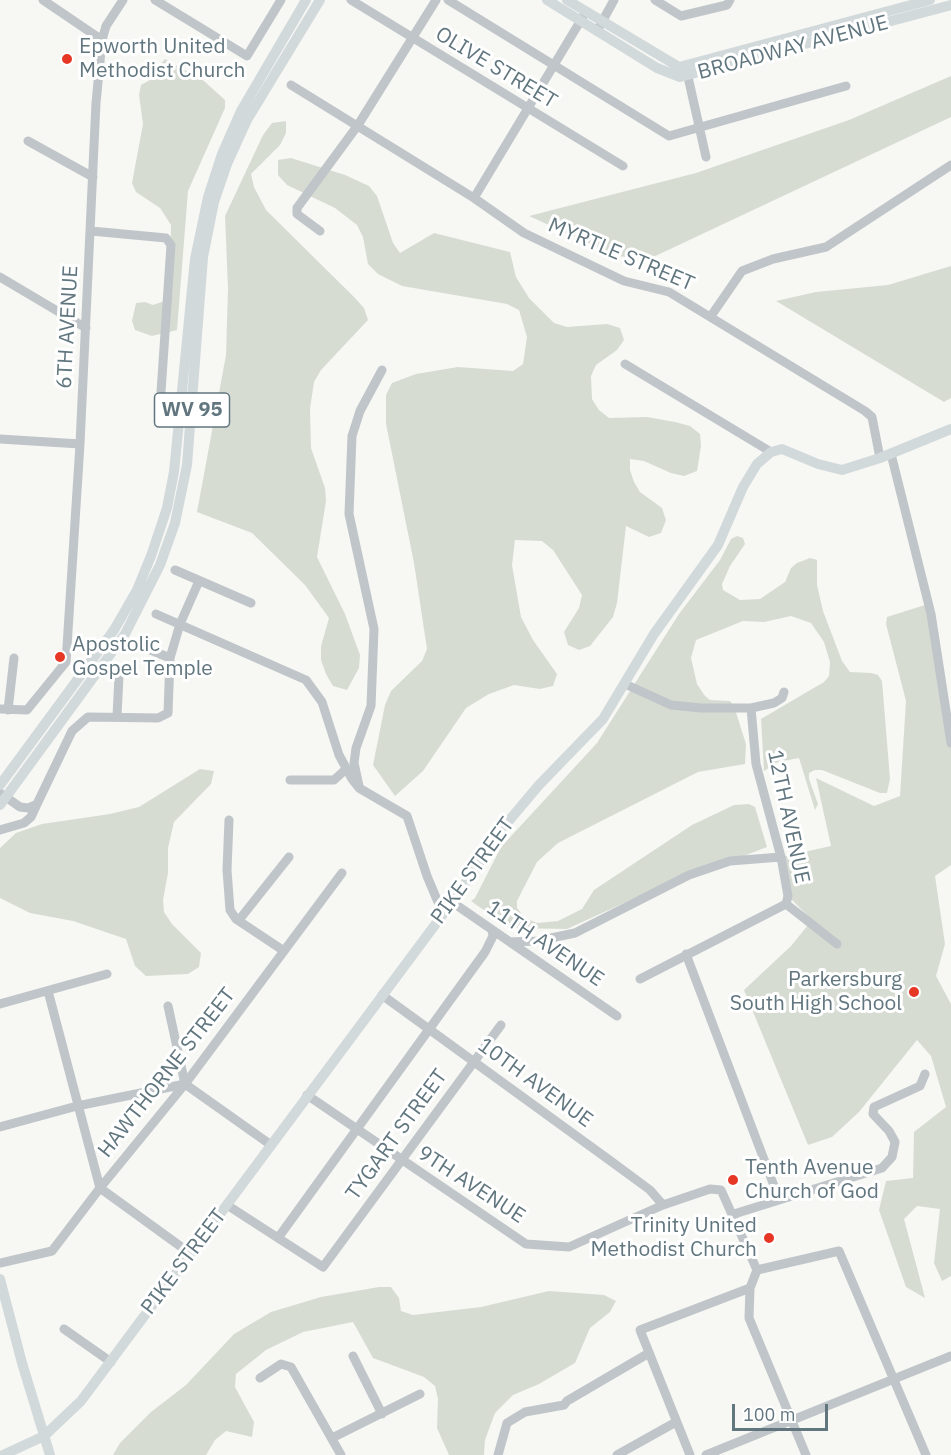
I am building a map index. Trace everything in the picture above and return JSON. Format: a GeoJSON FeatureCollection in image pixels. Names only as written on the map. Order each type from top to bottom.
{"type":"FeatureCollection","features":[{"type":"Feature","properties":{"kind":"main road","name":"WV 95"},"geometry":{"type":"LineString","coordinates":[[0,785],[114,630],[151,556],[173,479],[195,259],[208,197],[225,148],[247,101],[306,0]]}},
{"type":"Feature","properties":{"kind":"main road","name":"WV 95"},"geometry":{"type":"LineString","coordinates":[[2,798],[125,634],[160,565],[175,523],[187,465],[203,257],[214,202],[243,127],[320,0]]}},
{"type":"Feature","properties":{"kind":"main road","name":"BROADWAY AVENUE"},"geometry":{"type":"LineString","coordinates":[[547,0],[584,16]]}},
{"type":"Feature","properties":{"kind":"main road","name":"BROADWAY AVENUE"},"geometry":{"type":"LineString","coordinates":[[567,0],[600,27],[686,71],[951,5]]}},
{"type":"Feature","properties":{"kind":"main road","name":"BROADWAY AVENUE"},"geometry":{"type":"LineString","coordinates":[[686,71],[930,0]]}},
{"type":"Feature","properties":{"kind":"main road"},"geometry":{"type":"LineString","coordinates":[[771,452],[782,449],[790,451],[818,464],[842,470],[891,454],[951,429]]}},
{"type":"Feature","properties":{"kind":"main road","name":"PIKE STREET"},"geometry":{"type":"LineString","coordinates":[[44,1437],[81,1401],[111,1362],[523,803],[603,719],[654,634],[718,545],[751,471],[771,452]]}},
{"type":"Feature","properties":{"kind":"main road"},"geometry":{"type":"LineString","coordinates":[[0,1279],[50,1455]]}},
{"type":"Feature","properties":{"kind":"main road"},"geometry":{"type":"LineString","coordinates":[[3,1455],[44,1437]]}},
{"type":"Feature","properties":{"kind":"street"},"geometry":{"type":"LineString","coordinates":[[43,0],[102,40]]}},
{"type":"Feature","properties":{"kind":"street","name":"6TH AVENUE"},"geometry":{"type":"LineString","coordinates":[[4,709],[27,710],[66,662],[102,40],[106,26],[123,0]]}},
{"type":"Feature","properties":{"kind":"street"},"geometry":{"type":"LineString","coordinates":[[155,0],[247,56],[281,0]]}},
{"type":"Feature","properties":{"kind":"street","name":"OLIVE STREET"},"geometry":{"type":"LineString","coordinates":[[351,0],[623,166]]}},
{"type":"Feature","properties":{"kind":"street"},"geometry":{"type":"LineString","coordinates":[[320,231],[297,214],[297,208],[358,125],[436,0]]}},
{"type":"Feature","properties":{"kind":"street"},"geometry":{"type":"LineString","coordinates":[[448,0],[669,136],[846,86]]}},
{"type":"Feature","properties":{"kind":"street"},"geometry":{"type":"LineString","coordinates":[[600,27],[614,0]]}},
{"type":"Feature","properties":{"kind":"street"},"geometry":{"type":"LineString","coordinates":[[655,0],[681,16],[728,2]]}},
{"type":"Feature","properties":{"kind":"street"},"geometry":{"type":"LineString","coordinates":[[474,198],[552,64],[584,16]]}},
{"type":"Feature","properties":{"kind":"street"},"geometry":{"type":"LineString","coordinates":[[686,71],[706,157]]}},
{"type":"Feature","properties":{"kind":"street","name":"MYRTLE STREET"},"geometry":{"type":"LineString","coordinates":[[291,85],[474,198],[524,233],[624,281],[669,292],[872,417],[880,458]]}},
{"type":"Feature","properties":{"kind":"street"},"geometry":{"type":"LineString","coordinates":[[28,141],[93,177]]}},
{"type":"Feature","properties":{"kind":"street"},"geometry":{"type":"LineString","coordinates":[[711,316],[742,271],[774,259],[826,247],[951,165]]}},
{"type":"Feature","properties":{"kind":"street"},"geometry":{"type":"LineString","coordinates":[[91,231],[166,238],[171,246],[161,392]]}},
{"type":"Feature","properties":{"kind":"street"},"geometry":{"type":"LineString","coordinates":[[0,277],[86,328]]}},
{"type":"Feature","properties":{"kind":"street"},"geometry":{"type":"LineString","coordinates":[[625,364],[771,452]]}},
{"type":"Feature","properties":{"kind":"street"},"geometry":{"type":"LineString","coordinates":[[359,788],[355,756],[371,706],[374,629],[349,514],[352,436],[360,411],[382,370]]}},
{"type":"Feature","properties":{"kind":"street"},"geometry":{"type":"LineString","coordinates":[[0,439],[80,444]]}},
{"type":"Feature","properties":{"kind":"street"},"geometry":{"type":"LineString","coordinates":[[891,454],[931,614],[951,743]]}},
{"type":"Feature","properties":{"kind":"street"},"geometry":{"type":"LineString","coordinates":[[175,570],[251,603]]}},
{"type":"Feature","properties":{"kind":"street"},"geometry":{"type":"LineString","coordinates":[[0,830],[24,823],[31,817],[72,731],[88,717],[158,718],[168,713],[170,658],[180,624],[199,581]]}},
{"type":"Feature","properties":{"kind":"street"},"geometry":{"type":"LineString","coordinates":[[156,614],[306,680],[322,702],[346,769],[352,779],[359,788],[406,816],[443,914]]}},
{"type":"Feature","properties":{"kind":"street"},"geometry":{"type":"LineString","coordinates":[[136,644],[170,658]]}},
{"type":"Feature","properties":{"kind":"street"},"geometry":{"type":"LineString","coordinates":[[4,709],[14,658]]}},
{"type":"Feature","properties":{"kind":"street"},"geometry":{"type":"LineString","coordinates":[[117,716],[119,676]]}},
{"type":"Feature","properties":{"kind":"street"},"geometry":{"type":"LineString","coordinates":[[625,684],[671,705],[751,708],[774,703],[782,698],[784,692]]}},
{"type":"Feature","properties":{"kind":"street","name":"12TH AVENUE"},"geometry":{"type":"LineString","coordinates":[[751,708],[758,772],[781,857],[788,897],[786,904],[837,944]]}},
{"type":"Feature","properties":{"kind":"street"},"geometry":{"type":"LineString","coordinates":[[290,780],[334,780],[346,769]]}},
{"type":"Feature","properties":{"kind":"street"},"geometry":{"type":"LineString","coordinates":[[2,798],[25,808],[37,804]]}},
{"type":"Feature","properties":{"kind":"street"},"geometry":{"type":"LineString","coordinates":[[229,820],[227,870],[230,910],[238,920],[284,951]]}},
{"type":"Feature","properties":{"kind":"street"},"geometry":{"type":"LineString","coordinates":[[238,920],[289,857]]}},
{"type":"Feature","properties":{"kind":"street"},"geometry":{"type":"LineString","coordinates":[[510,942],[537,941],[575,933],[689,874],[730,861],[781,857]]}},
{"type":"Feature","properties":{"kind":"street","name":"HAWTHORNE STREET"},"geometry":{"type":"LineString","coordinates":[[0,1263],[52,1251],[185,1084],[342,873]]}},
{"type":"Feature","properties":{"kind":"street","name":"11TH AVENUE"},"geometry":{"type":"LineString","coordinates":[[452,902],[617,1016]]}},
{"type":"Feature","properties":{"kind":"street"},"geometry":{"type":"LineString","coordinates":[[640,979],[786,904]]}},
{"type":"Feature","properties":{"kind":"street"},"geometry":{"type":"LineString","coordinates":[[227,1204],[278,1238],[485,952],[492,930]]}},
{"type":"Feature","properties":{"kind":"street"},"geometry":{"type":"LineString","coordinates":[[686,954],[779,1199]]}},
{"type":"Feature","properties":{"kind":"street"},"geometry":{"type":"LineString","coordinates":[[0,1004],[107,974]]}},
{"type":"Feature","properties":{"kind":"street"},"geometry":{"type":"LineString","coordinates":[[48,991],[100,1188],[191,1254]]}},
{"type":"Feature","properties":{"kind":"street","name":"10TH AVENUE"},"geometry":{"type":"LineString","coordinates":[[382,995],[612,1161],[650,1190],[663,1205]]}},
{"type":"Feature","properties":{"kind":"street"},"geometry":{"type":"LineString","coordinates":[[168,1006],[185,1084],[271,1145]]}},
{"type":"Feature","properties":{"kind":"street","name":"TYGART STREET"},"geometry":{"type":"LineString","coordinates":[[278,1238],[323,1267],[501,1025]]}},
{"type":"Feature","properties":{"kind":"street"},"geometry":{"type":"LineString","coordinates":[[734,1215],[882,1168],[892,1156],[895,1142],[889,1131],[873,1114],[874,1107],[920,1086],[925,1074]]}},
{"type":"Feature","properties":{"kind":"street"},"geometry":{"type":"LineString","coordinates":[[0,1127],[77,1106],[185,1084]]}},
{"type":"Feature","properties":{"kind":"street","name":"9TH AVENUE"},"geometry":{"type":"LineString","coordinates":[[307,1095],[526,1244],[569,1247],[663,1205]]}},
{"type":"Feature","properties":{"kind":"street"},"geometry":{"type":"LineString","coordinates":[[663,1205],[710,1190],[721,1190],[757,1270],[750,1288],[749,1318],[806,1455]]}},
{"type":"Feature","properties":{"kind":"street"},"geometry":{"type":"LineString","coordinates":[[757,1270],[839,1251],[926,1455]]}},
{"type":"Feature","properties":{"kind":"street"},"geometry":{"type":"LineString","coordinates":[[690,1455],[640,1330],[750,1288]]}},
{"type":"Feature","properties":{"kind":"street"},"geometry":{"type":"LineString","coordinates":[[64,1329],[111,1362]]}},
{"type":"Feature","properties":{"kind":"street"},"geometry":{"type":"LineString","coordinates":[[498,1455],[507,1423],[525,1412],[564,1405],[567,1401],[649,1353]]}},
{"type":"Feature","properties":{"kind":"street"},"geometry":{"type":"LineString","coordinates":[[354,1356],[382,1414]]}},
{"type":"Feature","properties":{"kind":"street"},"geometry":{"type":"LineString","coordinates":[[706,1455],[951,1356]]}},
{"type":"Feature","properties":{"kind":"street"},"geometry":{"type":"LineString","coordinates":[[260,1378],[281,1364],[291,1367],[341,1455]]}},
{"type":"Feature","properties":{"kind":"street"},"geometry":{"type":"LineString","coordinates":[[332,1438],[420,1395]]}},
{"type":"Feature","properties":{"kind":"street"},"geometry":{"type":"LineString","coordinates":[[617,1455],[676,1422]]}},
{"type":"Feature","properties":{"kind":"shaded area"},"geometry":{"type":"Polygon","coordinates":[[[165,59],[204,81],[225,100],[225,108],[188,191],[177,330],[152,336],[135,330],[132,321],[136,303],[145,302],[153,305],[170,299],[171,225],[160,208],[136,192],[132,183],[143,124],[139,95],[141,85],[157,76],[159,66],[165,59]]]}},
{"type":"Feature","properties":{"kind":"shaded area"},"geometry":{"type":"Polygon","coordinates":[[[951,76],[951,117],[649,259],[617,256],[529,216],[696,173],[849,120],[951,76]]]}},
{"type":"Feature","properties":{"kind":"shaded area"},"geometry":{"type":"Polygon","coordinates":[[[286,121],[286,133],[280,145],[251,174],[254,187],[266,210],[354,297],[364,308],[368,320],[321,370],[314,382],[310,409],[311,448],[325,488],[326,501],[317,557],[345,614],[360,655],[359,668],[347,690],[333,686],[326,674],[321,660],[321,646],[329,618],[305,585],[252,533],[197,512],[226,355],[228,289],[225,216],[263,135],[272,123],[286,121]]]}},
{"type":"Feature","properties":{"kind":"shaded area"},"geometry":{"type":"Polygon","coordinates":[[[291,158],[345,175],[369,186],[377,196],[393,243],[400,253],[434,233],[510,252],[516,277],[529,298],[554,323],[567,327],[607,324],[620,328],[624,340],[617,350],[596,365],[591,376],[592,399],[599,410],[609,418],[647,417],[675,422],[690,426],[700,434],[701,446],[697,471],[684,476],[644,461],[630,459],[630,470],[634,482],[640,492],[662,508],[666,520],[661,533],[649,537],[626,526],[617,603],[613,617],[590,646],[579,650],[568,645],[564,632],[579,608],[582,595],[553,550],[542,541],[515,540],[512,565],[521,617],[533,640],[557,674],[553,686],[540,689],[514,685],[489,694],[466,708],[423,771],[395,796],[373,765],[385,705],[391,691],[422,661],[427,649],[414,563],[386,424],[386,395],[392,383],[416,374],[458,367],[513,371],[523,364],[527,337],[519,310],[507,304],[402,286],[378,274],[368,264],[363,237],[357,225],[335,208],[287,185],[278,175],[278,160],[291,158]]]}},
{"type":"Feature","properties":{"kind":"shaded area"},"geometry":{"type":"Polygon","coordinates":[[[951,266],[951,398],[944,402],[776,301],[816,292],[888,285],[951,266]]]}},
{"type":"Feature","properties":{"kind":"shaded area"},"geometry":{"type":"Polygon","coordinates":[[[737,536],[743,538],[745,544],[730,566],[722,584],[723,590],[740,600],[760,599],[785,582],[791,568],[797,563],[810,558],[817,560],[817,585],[823,611],[842,661],[850,672],[871,673],[878,675],[882,681],[890,779],[887,793],[880,793],[822,770],[815,770],[809,773],[809,779],[818,804],[815,810],[799,758],[778,762],[764,771],[761,719],[824,682],[829,676],[830,662],[824,642],[811,623],[791,616],[764,622],[743,621],[696,640],[691,658],[697,684],[705,696],[710,700],[730,701],[734,706],[746,744],[745,764],[698,772],[558,843],[537,862],[517,901],[517,908],[525,918],[537,923],[558,921],[582,909],[594,890],[692,825],[734,805],[749,804],[755,807],[767,847],[637,897],[567,929],[509,928],[471,901],[475,898],[501,847],[597,743],[679,614],[720,560],[731,539],[737,536]]]}},
{"type":"Feature","properties":{"kind":"shaded area"},"geometry":{"type":"Polygon","coordinates":[[[928,604],[951,743],[951,865],[935,876],[945,944],[936,976],[951,1004],[951,1276],[942,1281],[934,1263],[940,1209],[917,1206],[904,1219],[925,1298],[906,1287],[879,1210],[886,1181],[913,1178],[914,1132],[946,1107],[931,1056],[917,1040],[859,1112],[832,1137],[808,1145],[744,990],[791,946],[812,920],[788,896],[781,857],[831,846],[816,778],[874,806],[900,796],[906,701],[886,624],[887,617],[928,604]]]}},
{"type":"Feature","properties":{"kind":"shaded area"},"geometry":{"type":"Polygon","coordinates":[[[200,769],[214,771],[211,784],[174,822],[168,848],[168,873],[163,900],[164,912],[172,924],[201,953],[199,967],[188,974],[146,976],[135,966],[126,939],[73,921],[30,913],[0,898],[0,848],[16,833],[42,824],[110,814],[139,807],[200,769]]]}},
{"type":"Feature","properties":{"kind":"shaded area"},"geometry":{"type":"Polygon","coordinates":[[[391,1287],[399,1298],[401,1311],[413,1315],[481,1307],[549,1291],[604,1295],[616,1301],[610,1312],[590,1328],[575,1363],[539,1384],[513,1395],[495,1413],[485,1440],[484,1455],[449,1455],[437,1428],[438,1399],[435,1386],[424,1377],[373,1358],[353,1322],[303,1332],[266,1350],[236,1374],[235,1387],[254,1422],[252,1437],[226,1431],[215,1440],[206,1455],[113,1455],[120,1443],[151,1412],[186,1385],[234,1334],[271,1312],[321,1297],[391,1287]]]}},
{"type":"Feature","properties":{"kind":"place","name":"Epworth United Methodist Church"},"geometry":{"type":"Point","coordinates":[67,59]}},
{"type":"Feature","properties":{"kind":"place","name":"Apostolic Gospel Temple"},"geometry":{"type":"Point","coordinates":[60,657]}},
{"type":"Feature","properties":{"kind":"place","name":"Parkersburg South High School"},"geometry":{"type":"Point","coordinates":[914,992]}},
{"type":"Feature","properties":{"kind":"place","name":"Tenth Avenue Church of God"},"geometry":{"type":"Point","coordinates":[733,1180]}},
{"type":"Feature","properties":{"kind":"place","name":"Trinity United Methodist Church"},"geometry":{"type":"Point","coordinates":[769,1238]}}]}
